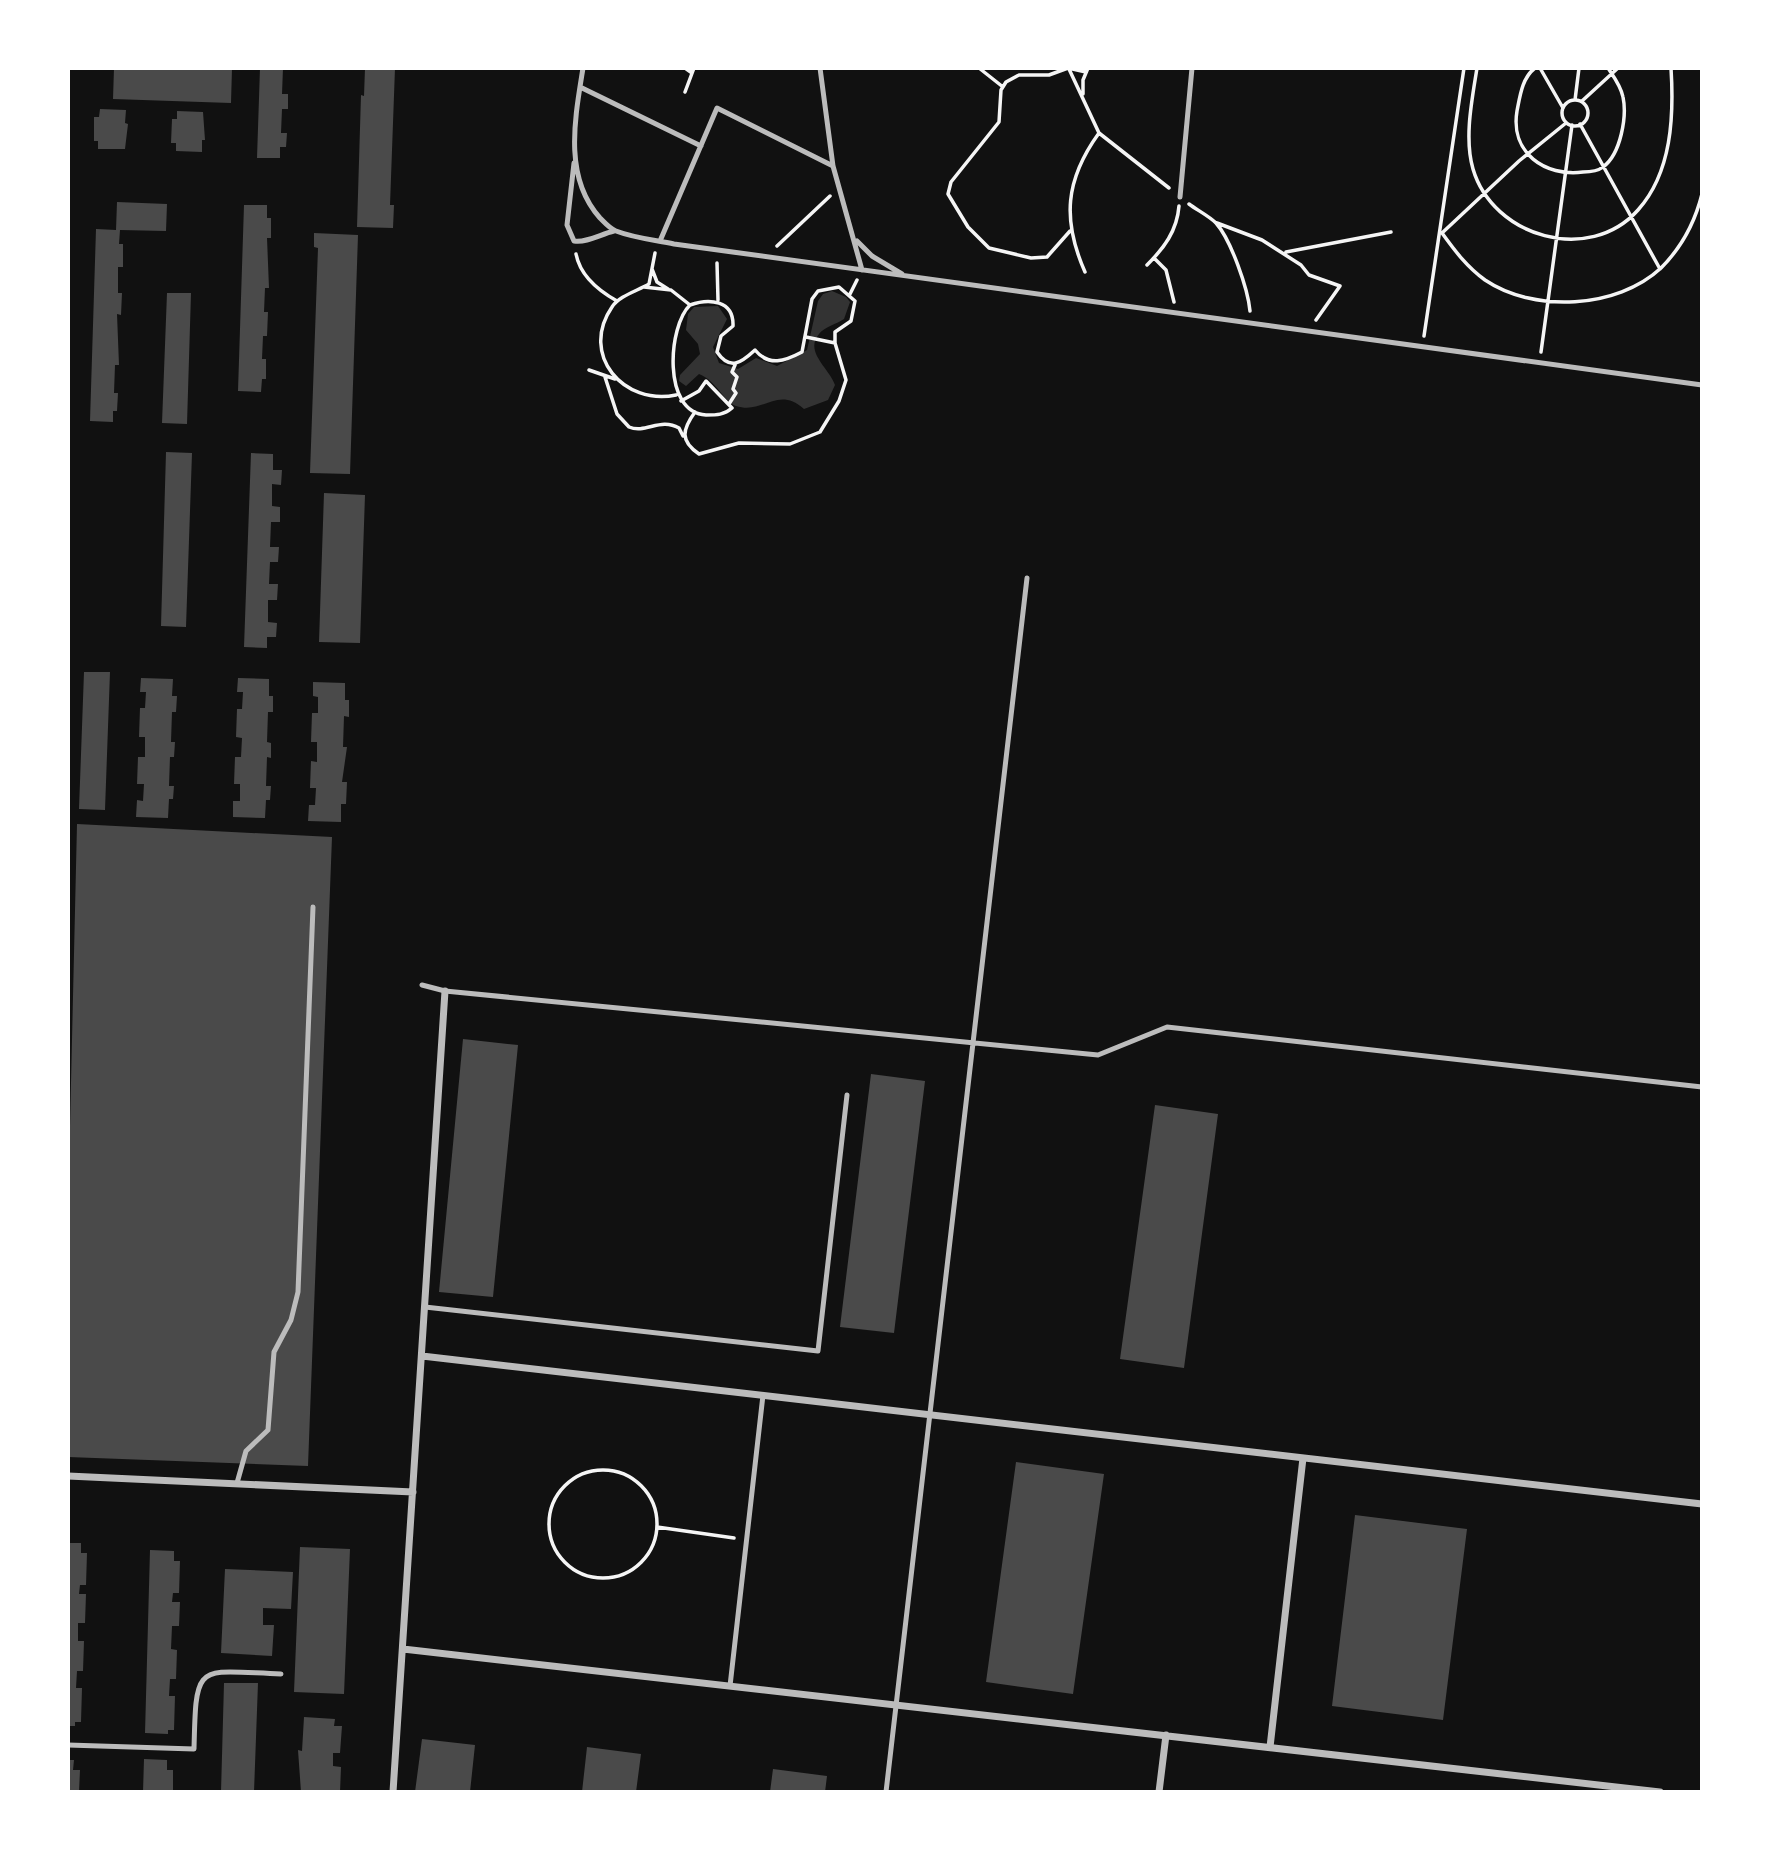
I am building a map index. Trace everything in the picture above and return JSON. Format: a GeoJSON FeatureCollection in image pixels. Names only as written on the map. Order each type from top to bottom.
{"type":"FeatureCollection","features":[{"type":"Feature","properties":{"kind":"street"},"geometry":{"type":"LineString","coordinates":[[393,1792],[445,991]]}},
{"type":"Feature","properties":{"kind":"street"},"geometry":{"type":"LineString","coordinates":[[422,1356],[1702,1504]]}},
{"type":"Feature","properties":{"kind":"street"},"geometry":{"type":"LineString","coordinates":[[1270,1747],[1303,1458]]}},
{"type":"Feature","properties":{"kind":"street"},"geometry":{"type":"LineString","coordinates":[[68,1476],[413,1492]]}},
{"type":"Feature","properties":{"kind":"street"},"geometry":{"type":"LineString","coordinates":[[403,1648],[1660,1792]]}},
{"type":"Feature","properties":{"kind":"street"},"geometry":{"type":"LineString","coordinates":[[1159,1792],[1166,1735]]}},
{"type":"Feature","properties":{"kind":"lane"},"geometry":{"type":"LineString","coordinates":[[583,68],[567,225],[574,241],[583,242],[597,234],[614,231],[765,257],[1702,385]]}},
{"type":"Feature","properties":{"kind":"lane"},"geometry":{"type":"LineString","coordinates":[[820,68],[833,166],[856,240],[862,270]]}},
{"type":"Feature","properties":{"kind":"lane"},"geometry":{"type":"LineString","coordinates":[[1180,197],[1192,68]]}},
{"type":"Feature","properties":{"kind":"lane"},"geometry":{"type":"LineString","coordinates":[[580,87],[701,146]]}},
{"type":"Feature","properties":{"kind":"lane"},"geometry":{"type":"LineString","coordinates":[[660,241],[717,108],[833,166]]}},
{"type":"Feature","properties":{"kind":"lane"},"geometry":{"type":"LineString","coordinates":[[574,157],[581,187],[593,210],[614,231]]}},
{"type":"Feature","properties":{"kind":"lane"},"geometry":{"type":"LineString","coordinates":[[856,240],[872,257],[905,276]]}},
{"type":"Feature","properties":{"kind":"lane"},"geometry":{"type":"LineString","coordinates":[[886,1792],[1027,578]]}},
{"type":"Feature","properties":{"kind":"lane"},"geometry":{"type":"LineString","coordinates":[[237,1483],[246,1451],[268,1430],[274,1352],[291,1320],[298,1292],[313,907]]}},
{"type":"Feature","properties":{"kind":"lane"},"geometry":{"type":"LineString","coordinates":[[422,985],[445,991],[1098,1055],[1167,1027],[1702,1087]]}},
{"type":"Feature","properties":{"kind":"lane"},"geometry":{"type":"LineString","coordinates":[[425,1307],[818,1351],[847,1095]]}},
{"type":"Feature","properties":{"kind":"lane"},"geometry":{"type":"LineString","coordinates":[[730,1686],[763,1395]]}},
{"type":"Feature","properties":{"kind":"lane"},"geometry":{"type":"LineString","coordinates":[[68,1745],[194,1749],[195,1691],[199,1682],[207,1675],[218,1672],[281,1674]]}},
{"type":"Feature","properties":{"kind":"path"},"geometry":{"type":"LineString","coordinates":[[684,68],[693,71],[685,92]]}},
{"type":"Feature","properties":{"kind":"path"},"geometry":{"type":"LineString","coordinates":[[979,68],[1003,87]]}},
{"type":"Feature","properties":{"kind":"path"},"geometry":{"type":"LineString","coordinates":[[1013,68],[1019,75]]}},
{"type":"Feature","properties":{"kind":"path"},"geometry":{"type":"LineString","coordinates":[[1070,231],[1047,257],[1031,258],[989,248],[968,227],[948,194],[951,182],[999,122],[1003,87],[1019,75],[1049,75],[1068,68],[1087,70],[1083,96]]}},
{"type":"Feature","properties":{"kind":"path"},"geometry":{"type":"LineString","coordinates":[[1422,347],[1464,68]]}},
{"type":"Feature","properties":{"kind":"path"},"geometry":{"type":"LineString","coordinates":[[1477,68],[1471,106],[1470,147],[1473,169],[1485,195],[1499,212],[1517,225],[1556,240],[1602,233],[1631,217],[1654,187],[1672,129],[1671,68]]}},
{"type":"Feature","properties":{"kind":"path"},"geometry":{"type":"LineString","coordinates":[[1563,108],[1538,68],[1525,81],[1516,119],[1526,155],[1537,164],[1565,174],[1603,167],[1613,155],[1622,128],[1623,97],[1608,68]]}},
{"type":"Feature","properties":{"kind":"path"},"geometry":{"type":"LineString","coordinates":[[1575,100],[1580,68]]}},
{"type":"Feature","properties":{"kind":"path"},"geometry":{"type":"LineString","coordinates":[[1582,101],[1618,68]]}},
{"type":"Feature","properties":{"kind":"path"},"geometry":{"type":"LineString","coordinates":[[1575,100],[1582,101],[1589,112],[1580,124],[1572,125],[1566,123],[1561,114],[1564,104],[1575,100]]}},
{"type":"Feature","properties":{"kind":"path"},"geometry":{"type":"LineString","coordinates":[[1441,233],[1526,155],[1566,123]]}},
{"type":"Feature","properties":{"kind":"path"},"geometry":{"type":"LineString","coordinates":[[1580,124],[1660,269]]}},
{"type":"Feature","properties":{"kind":"path"},"geometry":{"type":"LineString","coordinates":[[1539,363],[1572,125]]}},
{"type":"Feature","properties":{"kind":"path"},"geometry":{"type":"LineString","coordinates":[[1085,272],[1070,231],[1068,209],[1070,193],[1082,163],[1099,133]]}},
{"type":"Feature","properties":{"kind":"path"},"geometry":{"type":"LineString","coordinates":[[765,257],[839,188]]}},
{"type":"Feature","properties":{"kind":"path"},"geometry":{"type":"LineString","coordinates":[[1441,233],[1460,259],[1487,281],[1519,295],[1548,302],[1608,296],[1631,288],[1660,269],[1682,243],[1697,214],[1702,194]]}},
{"type":"Feature","properties":{"kind":"path"},"geometry":{"type":"LineString","coordinates":[[1147,265],[1165,248],[1174,228],[1180,197]]}},
{"type":"Feature","properties":{"kind":"path"},"geometry":{"type":"LineString","coordinates":[[1215,222],[1262,240],[1301,265],[1309,275],[1340,286],[1308,331]]}},
{"type":"Feature","properties":{"kind":"path"},"geometry":{"type":"LineString","coordinates":[[1284,253],[1391,232]]}},
{"type":"Feature","properties":{"kind":"path"},"geometry":{"type":"LineString","coordinates":[[574,241],[578,264],[597,288],[617,301]]}},
{"type":"Feature","properties":{"kind":"path"},"geometry":{"type":"LineString","coordinates":[[615,379],[602,351],[601,338],[605,320],[617,301],[649,284],[651,267],[660,241]]}},
{"type":"Feature","properties":{"kind":"path"},"geometry":{"type":"LineString","coordinates":[[718,250],[718,301]]}},
{"type":"Feature","properties":{"kind":"path"},"geometry":{"type":"LineString","coordinates":[[1153,258],[1166,270],[1176,313]]}},
{"type":"Feature","properties":{"kind":"path"},"geometry":{"type":"LineString","coordinates":[[651,267],[657,282],[690,305]]}},
{"type":"Feature","properties":{"kind":"path"},"geometry":{"type":"LineString","coordinates":[[644,287],[671,290]]}},
{"type":"Feature","properties":{"kind":"path"},"geometry":{"type":"LineString","coordinates":[[605,377],[617,414],[629,428],[637,430],[662,423],[673,425],[686,443],[699,454],[739,443],[790,444],[808,439],[820,432],[844,391],[846,380],[835,343],[835,332],[851,321],[855,312],[855,301],[839,287],[818,291],[813,299],[808,337],[802,352],[787,359],[770,361],[755,350],[745,361],[734,366],[726,363],[717,352],[721,336],[734,322],[732,315],[718,301],[707,299],[690,305],[684,310],[672,354],[677,395],[681,401],[695,412],[719,416],[732,408],[706,381],[699,391],[681,401]]}},
{"type":"Feature","properties":{"kind":"path"},"geometry":{"type":"LineString","coordinates":[[808,337],[817,342],[835,343]]}},
{"type":"Feature","properties":{"kind":"path"},"geometry":{"type":"LineString","coordinates":[[729,404],[736,393],[733,389],[737,385],[733,383],[737,377],[732,372],[734,366]]}},
{"type":"Feature","properties":{"kind":"path"},"geometry":{"type":"LineString","coordinates":[[589,370],[615,379],[636,394],[651,397],[677,395]]}},
{"type":"Feature","properties":{"kind":"path"},"geometry":{"type":"LineString","coordinates":[[684,438],[685,427],[695,412]]}},
{"type":"Feature","properties":{"kind":"path"},"geometry":{"type":"LineString","coordinates":[[602,1469],[620,1472],[635,1481],[647,1493],[655,1509],[657,1527],[653,1544],[644,1559],[631,1570],[614,1577],[597,1578],[579,1573],[565,1563],[554,1548],[549,1531],[550,1512],[556,1495],[568,1482],[584,1473],[602,1469]]}},
{"type":"Feature","properties":{"kind":"path"},"geometry":{"type":"LineString","coordinates":[[657,1527],[746,1540]]}},
{"type":"Feature","properties":{"kind":"shaded area"},"geometry":{"type":"Polygon","coordinates":[[[832,291],[846,297],[850,302],[844,319],[824,329],[815,341],[816,354],[835,385],[828,400],[804,409],[786,400],[746,408],[731,403],[711,381],[699,374],[686,386],[679,381],[680,375],[700,354],[698,344],[686,330],[688,314],[694,307],[718,306],[727,319],[713,347],[719,363],[738,369],[756,358],[777,366],[807,350],[818,301],[823,294],[832,291]]]}},
{"type":"Feature","properties":{"kind":"building"},"geometry":{"type":"Polygon","coordinates":[[[114,68],[232,68],[231,103],[113,99],[114,68]]]}},
{"type":"Feature","properties":{"kind":"building"},"geometry":{"type":"Polygon","coordinates":[[[260,68],[283,68],[282,94],[288,94],[288,109],[282,109],[281,133],[287,133],[286,147],[280,147],[280,158],[257,158],[260,68]]]}},
{"type":"Feature","properties":{"kind":"building"},"geometry":{"type":"Polygon","coordinates":[[[365,68],[395,68],[390,205],[394,205],[393,228],[357,227],[361,95],[364,96],[365,68]]]}},
{"type":"Feature","properties":{"kind":"building"},"geometry":{"type":"Polygon","coordinates":[[[100,109],[126,110],[125,123],[128,124],[125,149],[98,149],[98,141],[94,141],[94,117],[99,117],[100,109]]]}},
{"type":"Feature","properties":{"kind":"building"},"geometry":{"type":"Polygon","coordinates":[[[177,111],[203,112],[205,140],[202,140],[202,152],[176,151],[176,143],[171,143],[172,119],[177,119],[177,111]]]}},
{"type":"Feature","properties":{"kind":"building"},"geometry":{"type":"Polygon","coordinates":[[[117,202],[167,204],[166,231],[120,230],[119,244],[123,244],[123,267],[118,267],[118,293],[122,293],[121,315],[117,314],[119,365],[115,365],[114,393],[118,393],[117,411],[113,411],[113,422],[90,421],[96,229],[116,230],[117,202]]]}},
{"type":"Feature","properties":{"kind":"building"},"geometry":{"type":"Polygon","coordinates":[[[244,205],[267,205],[267,218],[271,218],[271,238],[267,238],[269,288],[265,288],[264,312],[268,312],[267,336],[263,336],[262,359],[266,359],[266,379],[262,379],[261,392],[238,391],[244,205]]]}},
{"type":"Feature","properties":{"kind":"building"},"geometry":{"type":"Polygon","coordinates":[[[314,233],[358,235],[350,474],[310,473],[318,248],[314,247],[314,233]]]}},
{"type":"Feature","properties":{"kind":"building"},"geometry":{"type":"Polygon","coordinates":[[[167,293],[191,293],[187,424],[162,423],[167,293]]]}},
{"type":"Feature","properties":{"kind":"building"},"geometry":{"type":"Polygon","coordinates":[[[166,452],[192,453],[186,627],[161,626],[166,452]]]}},
{"type":"Feature","properties":{"kind":"building"},"geometry":{"type":"Polygon","coordinates":[[[251,453],[273,454],[273,470],[282,470],[281,485],[272,484],[272,506],[280,507],[280,522],[271,522],[270,547],[279,547],[278,562],[270,562],[269,584],[278,584],[277,600],[268,600],[268,622],[277,623],[276,637],[267,637],[267,648],[244,647],[251,453]]]}},
{"type":"Feature","properties":{"kind":"building"},"geometry":{"type":"Polygon","coordinates":[[[324,493],[365,495],[360,643],[319,642],[324,493]]]}},
{"type":"Feature","properties":{"kind":"building"},"geometry":{"type":"Polygon","coordinates":[[[84,672],[110,672],[105,810],[79,809],[84,672]]]}},
{"type":"Feature","properties":{"kind":"building"},"geometry":{"type":"Polygon","coordinates":[[[141,678],[173,679],[172,696],[177,696],[176,712],[172,712],[171,742],[175,742],[174,757],[170,757],[169,786],[174,786],[173,799],[169,799],[168,818],[136,817],[137,800],[143,801],[144,784],[137,784],[138,757],[145,757],[145,737],[139,737],[140,708],[145,708],[146,692],[140,692],[141,678]]]}},
{"type":"Feature","properties":{"kind":"building"},"geometry":{"type":"Polygon","coordinates":[[[238,678],[269,679],[269,696],[273,696],[273,712],[268,712],[267,742],[271,743],[271,758],[267,757],[266,786],[271,786],[270,800],[266,800],[265,818],[233,817],[233,801],[240,801],[240,784],[234,784],[235,757],[241,757],[242,738],[236,737],[237,709],[242,709],[243,692],[237,692],[238,678]]]}},
{"type":"Feature","properties":{"kind":"building"},"geometry":{"type":"Polygon","coordinates":[[[313,682],[345,683],[345,700],[349,700],[349,717],[344,716],[343,747],[347,747],[342,782],[347,782],[346,804],[341,804],[341,822],[308,821],[309,805],[315,805],[316,788],[310,788],[311,761],[317,762],[317,742],[311,742],[312,713],[318,713],[318,697],[313,696],[313,682]]]}},
{"type":"Feature","properties":{"kind":"building"},"geometry":{"type":"Polygon","coordinates":[[[77,824],[332,837],[308,1466],[68,1457],[68,1212],[77,824]]]}},
{"type":"Feature","properties":{"kind":"building"},"geometry":{"type":"Polygon","coordinates":[[[463,1039],[518,1045],[493,1297],[439,1292],[463,1039]]]}},
{"type":"Feature","properties":{"kind":"building"},"geometry":{"type":"Polygon","coordinates":[[[871,1074],[925,1081],[894,1333],[840,1327],[871,1074]]]}},
{"type":"Feature","properties":{"kind":"building"},"geometry":{"type":"Polygon","coordinates":[[[1155,1105],[1218,1114],[1184,1368],[1120,1359],[1155,1105]]]}},
{"type":"Feature","properties":{"kind":"building"},"geometry":{"type":"Polygon","coordinates":[[[1016,1462],[1104,1474],[1073,1694],[986,1682],[1016,1462]]]}},
{"type":"Feature","properties":{"kind":"building"},"geometry":{"type":"Polygon","coordinates":[[[1355,1515],[1467,1529],[1443,1720],[1332,1706],[1355,1515]]]}},
{"type":"Feature","properties":{"kind":"building"},"geometry":{"type":"Polygon","coordinates":[[[68,1543],[81,1543],[81,1553],[87,1553],[86,1585],[80,1585],[79,1594],[86,1594],[85,1623],[78,1623],[78,1641],[84,1641],[83,1671],[77,1671],[76,1688],[82,1688],[81,1722],[75,1722],[75,1726],[68,1726],[68,1543]]]}},
{"type":"Feature","properties":{"kind":"building"},"geometry":{"type":"Polygon","coordinates":[[[300,1547],[350,1549],[344,1694],[294,1692],[300,1547]]]}},
{"type":"Feature","properties":{"kind":"building"},"geometry":{"type":"Polygon","coordinates":[[[150,1550],[174,1551],[174,1561],[180,1561],[179,1593],[173,1593],[172,1602],[180,1602],[179,1626],[172,1626],[171,1649],[177,1650],[176,1679],[170,1679],[169,1696],[175,1696],[174,1730],[168,1730],[168,1734],[145,1733],[150,1550]]]}},
{"type":"Feature","properties":{"kind":"building"},"geometry":{"type":"Polygon","coordinates":[[[225,1569],[293,1572],[291,1609],[263,1608],[263,1625],[274,1625],[272,1656],[221,1653],[225,1569]]]}},
{"type":"Feature","properties":{"kind":"building"},"geometry":{"type":"Polygon","coordinates":[[[224,1683],[258,1683],[254,1792],[221,1792],[224,1683]]]}},
{"type":"Feature","properties":{"kind":"building"},"geometry":{"type":"Polygon","coordinates":[[[304,1717],[335,1719],[334,1726],[342,1726],[340,1753],[333,1753],[333,1766],[341,1767],[340,1792],[301,1792],[298,1750],[302,1751],[304,1717]]]}},
{"type":"Feature","properties":{"kind":"building"},"geometry":{"type":"Polygon","coordinates":[[[422,1739],[475,1745],[470,1792],[415,1792],[422,1739]]]}},
{"type":"Feature","properties":{"kind":"building"},"geometry":{"type":"Polygon","coordinates":[[[587,1747],[641,1754],[636,1792],[582,1792],[587,1747]]]}},
{"type":"Feature","properties":{"kind":"building"},"geometry":{"type":"Polygon","coordinates":[[[144,1759],[167,1760],[167,1770],[173,1770],[173,1792],[143,1792],[144,1759]]]}},
{"type":"Feature","properties":{"kind":"building"},"geometry":{"type":"Polygon","coordinates":[[[68,1760],[74,1760],[73,1770],[80,1770],[79,1792],[68,1792],[68,1760]]]}},
{"type":"Feature","properties":{"kind":"building"},"geometry":{"type":"Polygon","coordinates":[[[773,1769],[827,1776],[825,1792],[770,1792],[773,1769]]]}}]}
